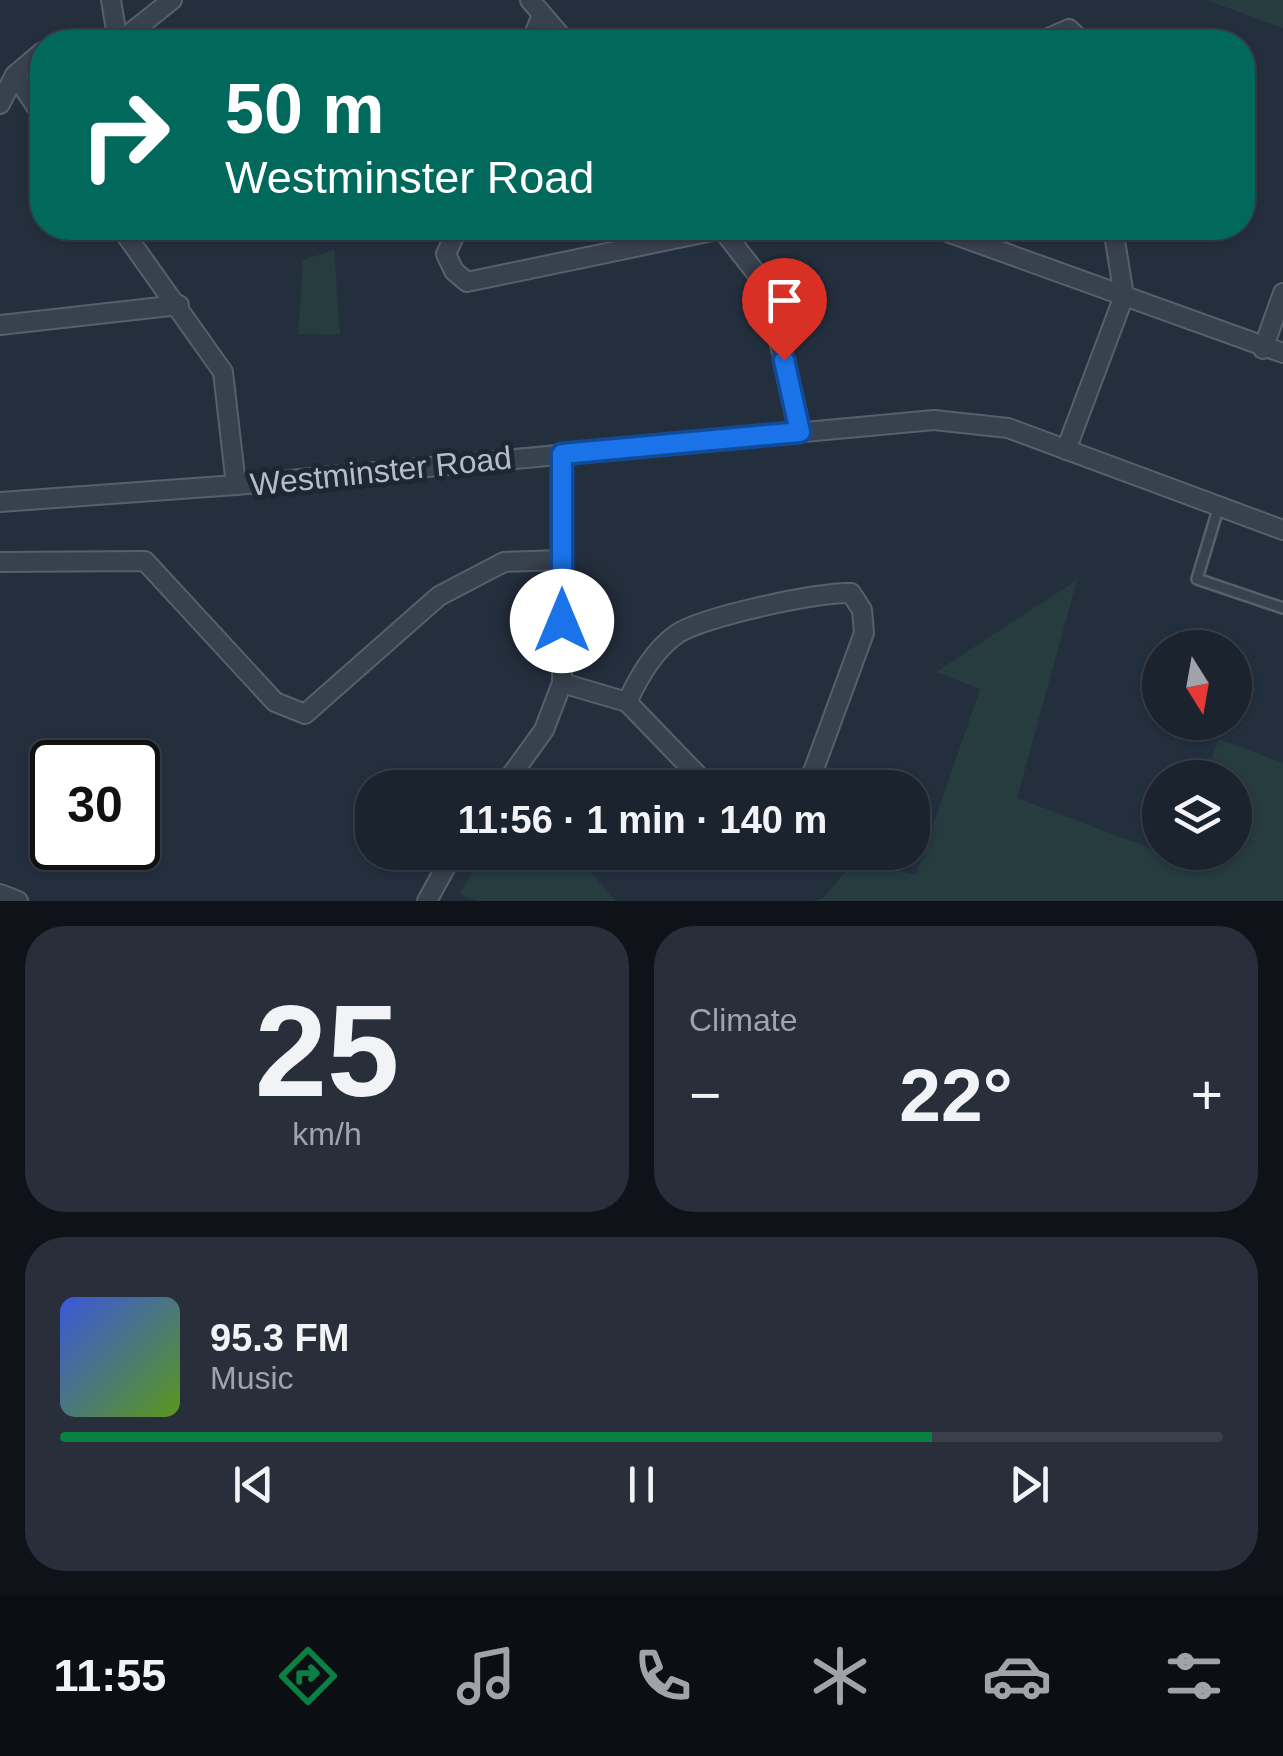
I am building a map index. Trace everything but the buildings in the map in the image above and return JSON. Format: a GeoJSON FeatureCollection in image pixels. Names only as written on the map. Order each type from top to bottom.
{"type":"FeatureCollection","features":[{"type":"Feature","properties":{"kind":"street"},"geometry":{"type":"LineString","coordinates":[[111,0],[115,30]]}},
{"type":"Feature","properties":{"kind":"street"},"geometry":{"type":"LineString","coordinates":[[133,30],[172,0]]}},
{"type":"Feature","properties":{"kind":"street"},"geometry":{"type":"LineString","coordinates":[[530,0],[555,30]]}},
{"type":"Feature","properties":{"kind":"street"},"geometry":{"type":"LineString","coordinates":[[536,30],[542,15]]}},
{"type":"Feature","properties":{"kind":"street"},"geometry":{"type":"LineString","coordinates":[[0,104],[15,75],[30,62]]}},
{"type":"Feature","properties":{"kind":"street"},"geometry":{"type":"LineString","coordinates":[[15,75],[30,97]]}},
{"type":"Feature","properties":{"kind":"street"},"geometry":{"type":"LineString","coordinates":[[130,240],[179,304],[223,372],[236,486]]}},
{"type":"Feature","properties":{"kind":"street"},"geometry":{"type":"LineString","coordinates":[[452,240],[446,254],[454,272],[467,282],[665,240]]}},
{"type":"Feature","properties":{"kind":"street"},"geometry":{"type":"LineString","coordinates":[[731,240],[767,287],[800,432]]}},
{"type":"Feature","properties":{"kind":"street"},"geometry":{"type":"LineString","coordinates":[[969,240],[1283,353]]}},
{"type":"Feature","properties":{"kind":"street"},"geometry":{"type":"LineString","coordinates":[[1066,450],[1124,296],[1115,240]]}},
{"type":"Feature","properties":{"kind":"street"},"geometry":{"type":"LineString","coordinates":[[1263,348],[1283,293]]}},
{"type":"Feature","properties":{"kind":"street"},"geometry":{"type":"LineString","coordinates":[[0,324],[179,304]]}},
{"type":"Feature","properties":{"kind":"street","name":"Westminster Road"},"geometry":{"type":"LineString","coordinates":[[0,502],[236,486],[934,420],[1008,428],[1283,530]]}},
{"type":"Feature","properties":{"kind":"street"},"geometry":{"type":"LineString","coordinates":[[515,770],[544,730],[562,683],[562,454]]}},
{"type":"Feature","properties":{"kind":"street"},"geometry":{"type":"LineString","coordinates":[[0,562],[144,560],[275,702],[305,714],[439,596],[504,562],[562,560]]}},
{"type":"Feature","properties":{"kind":"street"},"geometry":{"type":"LineString","coordinates":[[627,702],[642,671],[676,634],[702,622],[839,592],[851,593],[862,610],[864,633],[814,770]]}},
{"type":"Feature","properties":{"kind":"street"},"geometry":{"type":"LineString","coordinates":[[562,683],[627,702],[693,770]]}},
{"type":"Feature","properties":{"kind":"street"},"geometry":{"type":"LineString","coordinates":[[428,901],[444,870]]}},
{"type":"Feature","properties":{"kind":"street"},"geometry":{"type":"LineString","coordinates":[[0,894],[18,901]]}},
{"type":"Feature","properties":{"kind":"lane"},"geometry":{"type":"LineString","coordinates":[[1219,506],[1196,579],[1283,608]]}},
{"type":"Feature","properties":{"kind":"green space"},"geometry":{"type":"Polygon","coordinates":[[[1206,0],[1283,0],[1283,28],[1206,0]]]}},
{"type":"Feature","properties":{"kind":"green space"},"geometry":{"type":"Polygon","coordinates":[[[334,250],[340,335],[298,334],[303,260],[334,250]]]}},
{"type":"Feature","properties":{"kind":"green space"},"geometry":{"type":"Polygon","coordinates":[[[1077,580],[1017,798],[1142,845],[1142,870],[1252,870],[1252,760],[1211,760],[1222,740],[1283,763],[1283,901],[814,901],[823,898],[847,870],[898,870],[916,875],[918,870],[930,870],[930,834],[980,689],[936,672],[1077,580]]]}},
{"type":"Feature","properties":{"kind":"green space"},"geometry":{"type":"Polygon","coordinates":[[[475,870],[589,870],[616,901],[477,901],[459,894],[475,870]]]}},
{"type":"Feature","properties":{"kind":"route"},"geometry":{"type":"LineString","coordinates":[[562,621],[562,454],[800,432],[784,360]]}}]}
